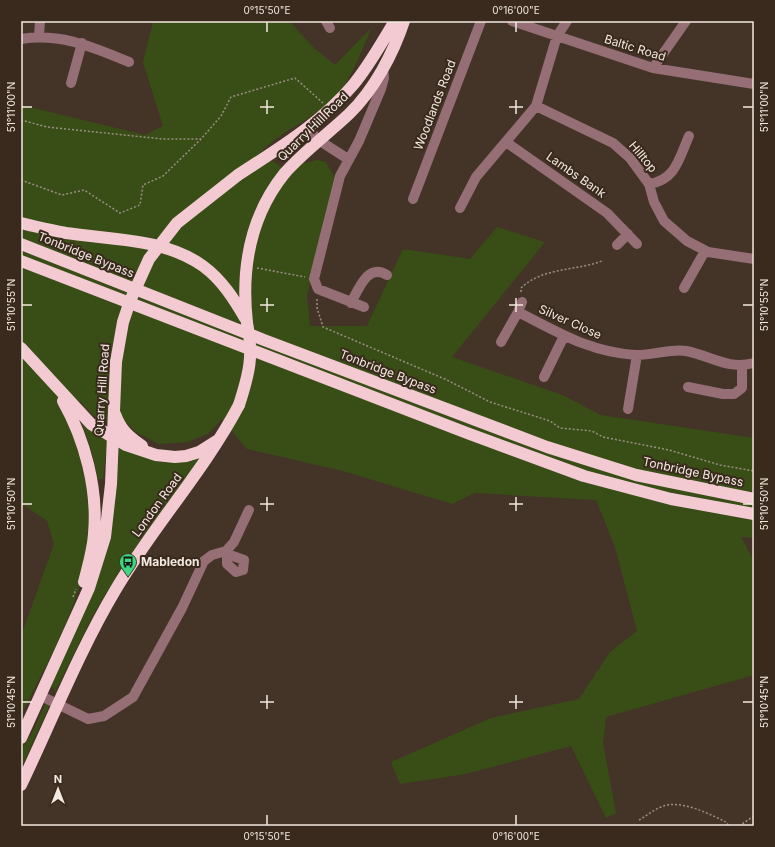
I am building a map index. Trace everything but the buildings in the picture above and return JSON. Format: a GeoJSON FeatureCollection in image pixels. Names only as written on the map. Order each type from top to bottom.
{"type":"FeatureCollection","features":[{"type":"Feature","properties":{"kind":"highway","name":"Quarry Hill Road"},"geometry":{"type":"LineString","coordinates":[[21,738],[41,696],[78,609],[89,588],[106,537],[109,513],[116,362],[123,322],[130,301],[149,259],[177,223],[238,175],[307,129],[330,109],[354,84],[395,21]]}},
{"type":"Feature","properties":{"kind":"highway","name":"Quarry Hill Road"},"geometry":{"type":"LineString","coordinates":[[239,299],[251,239],[262,210],[284,174],[350,113],[366,94],[383,68],[404,21]]}},
{"type":"Feature","properties":{"kind":"highway","name":"London Road"},"geometry":{"type":"LineString","coordinates":[[21,224],[134,242],[173,250],[204,267],[239,299],[247,323],[251,348],[250,363],[239,405],[222,437],[116,588],[83,649],[59,705],[21,785]]}},
{"type":"Feature","properties":{"kind":"highway","name":"Tonbridge Bypass"},"geometry":{"type":"LineString","coordinates":[[21,244],[251,335],[547,448],[636,475],[754,499]]}},
{"type":"Feature","properties":{"kind":"highway"},"geometry":{"type":"LineString","coordinates":[[21,261],[460,430],[584,476],[664,497],[754,514]]}},
{"type":"Feature","properties":{"kind":"highway"},"geometry":{"type":"LineString","coordinates":[[21,348],[91,424],[126,445],[156,456],[186,456],[198,452],[222,437]]}},
{"type":"Feature","properties":{"kind":"highway"},"geometry":{"type":"LineString","coordinates":[[52,381],[72,415],[89,469],[92,488],[94,533],[78,609]]}},
{"type":"Feature","properties":{"kind":"highway"},"geometry":{"type":"LineString","coordinates":[[114,413],[120,427],[130,438],[156,456]]}},
{"type":"Feature","properties":{"kind":"street"},"geometry":{"type":"LineString","coordinates":[[39,36],[40,21]]}},
{"type":"Feature","properties":{"kind":"street","name":"Woodlands Road"},"geometry":{"type":"LineString","coordinates":[[413,199],[481,21]]}},
{"type":"Feature","properties":{"kind":"street","name":"Baltic Road"},"geometry":{"type":"LineString","coordinates":[[512,21],[653,68],[754,84]]}},
{"type":"Feature","properties":{"kind":"street"},"geometry":{"type":"LineString","coordinates":[[460,208],[476,177],[536,106],[557,36],[567,21]]}},
{"type":"Feature","properties":{"kind":"street"},"geometry":{"type":"LineString","coordinates":[[653,68],[686,21]]}},
{"type":"Feature","properties":{"kind":"street"},"geometry":{"type":"LineString","coordinates":[[21,39],[39,36],[82,43],[129,62]]}},
{"type":"Feature","properties":{"kind":"street"},"geometry":{"type":"LineString","coordinates":[[71,82],[82,43]]}},
{"type":"Feature","properties":{"kind":"street","name":"Quarry Hill Road"},"geometry":{"type":"LineString","coordinates":[[314,278],[340,176],[359,141],[381,89],[384,78],[383,68]]}},
{"type":"Feature","properties":{"kind":"street","name":"Hilltop"},"geometry":{"type":"LineString","coordinates":[[536,106],[613,143],[630,158],[650,184],[654,202],[664,221],[687,241],[705,250],[733,257],[754,259]]}},
{"type":"Feature","properties":{"kind":"street"},"geometry":{"type":"LineString","coordinates":[[307,129],[320,142],[348,160]]}},
{"type":"Feature","properties":{"kind":"street"},"geometry":{"type":"LineString","coordinates":[[650,184],[661,182],[673,172],[689,136]]}},
{"type":"Feature","properties":{"kind":"street","name":"Lambs Bank"},"geometry":{"type":"LineString","coordinates":[[506,142],[607,213],[637,244]]}},
{"type":"Feature","properties":{"kind":"street"},"geometry":{"type":"LineString","coordinates":[[617,245],[628,234]]}},
{"type":"Feature","properties":{"kind":"street"},"geometry":{"type":"LineString","coordinates":[[684,288],[705,250]]}},
{"type":"Feature","properties":{"kind":"street"},"geometry":{"type":"LineString","coordinates":[[351,303],[363,282],[374,270],[381,271],[387,275]]}},
{"type":"Feature","properties":{"kind":"street"},"geometry":{"type":"LineString","coordinates":[[314,278],[318,289],[364,308]]}},
{"type":"Feature","properties":{"kind":"street"},"geometry":{"type":"LineString","coordinates":[[501,342],[522,302]]}},
{"type":"Feature","properties":{"kind":"street","name":"Silver Close"},"geometry":{"type":"LineString","coordinates":[[518,312],[564,336],[604,351],[637,355],[685,351],[726,365],[742,366],[754,363]]}},
{"type":"Feature","properties":{"kind":"street"},"geometry":{"type":"LineString","coordinates":[[544,377],[564,336]]}},
{"type":"Feature","properties":{"kind":"street"},"geometry":{"type":"LineString","coordinates":[[628,409],[637,355]]}},
{"type":"Feature","properties":{"kind":"street"},"geometry":{"type":"LineString","coordinates":[[688,387],[723,394],[734,394],[742,388],[742,366]]}},
{"type":"Feature","properties":{"kind":"street"},"geometry":{"type":"LineString","coordinates":[[41,696],[88,719],[104,716],[133,697],[182,608],[204,561],[212,555],[228,553],[249,510]]}},
{"type":"Feature","properties":{"kind":"path"},"geometry":{"type":"LineString","coordinates":[[21,180],[62,195],[84,190],[120,213],[140,205],[143,185],[163,176],[201,139],[221,116],[231,97],[296,78],[330,109]]}},
{"type":"Feature","properties":{"kind":"path"},"geometry":{"type":"LineString","coordinates":[[21,120],[47,127],[109,134],[162,139],[201,139]]}},
{"type":"Feature","properties":{"kind":"path"},"geometry":{"type":"LineString","coordinates":[[522,302],[521,288],[532,280],[556,270],[589,266],[602,260]]}},
{"type":"Feature","properties":{"kind":"path"},"geometry":{"type":"LineString","coordinates":[[245,265],[314,278]]}},
{"type":"Feature","properties":{"kind":"path"},"geometry":{"type":"LineString","coordinates":[[318,289],[317,308],[323,327],[447,380],[490,402],[550,421],[560,428],[592,431],[603,437],[669,450],[720,465],[754,471]]}},
{"type":"Feature","properties":{"kind":"path"},"geometry":{"type":"LineString","coordinates":[[639,820],[660,807],[677,805],[687,806],[717,818],[729,826]]}},
{"type":"Feature","properties":{"kind":"path"},"geometry":{"type":"LineString","coordinates":[[739,826],[754,816]]}},
{"type":"Feature","properties":{"kind":"green space"},"geometry":{"type":"Polygon","coordinates":[[[289,21],[314,48],[335,65],[372,27],[354,68],[336,97],[320,110],[276,139],[260,153],[283,168],[317,160],[326,162],[337,182],[307,295],[310,326],[367,326],[403,249],[470,259],[497,227],[545,242],[452,357],[562,395],[601,415],[754,438],[754,538],[741,537],[754,561],[754,675],[606,717],[603,743],[616,813],[606,818],[571,746],[466,774],[400,784],[391,762],[491,718],[579,699],[610,652],[637,631],[615,547],[596,500],[475,493],[452,504],[343,471],[247,449],[222,419],[208,434],[187,442],[159,444],[136,432],[126,422],[110,423],[100,420],[95,417],[80,401],[64,412],[85,469],[91,501],[90,534],[85,565],[76,596],[64,627],[21,715],[21,636],[54,544],[47,521],[21,503],[21,105],[145,135],[163,126],[143,62],[153,22],[289,21]]]}},
{"type":"Feature","properties":{"kind":"green space"},"geometry":{"type":"Polygon","coordinates":[[[83,420],[108,437],[103,479],[98,479],[91,449],[81,422],[83,420]]]}},
{"type":"Feature","properties":{"kind":"green space"},"geometry":{"type":"Polygon","coordinates":[[[117,442],[140,454],[158,461],[177,462],[202,455],[124,563],[92,617],[55,692],[51,684],[84,608],[117,442]]]}},
{"type":"Feature","properties":{"kind":"green space"},"geometry":{"type":"Polygon","coordinates":[[[52,700],[21,768],[21,751],[34,729],[45,705],[52,700]]]}},
{"type":"Feature","properties":{"kind":"place","name":"Mabledon"},"geometry":{"type":"Point","coordinates":[128,577]}}]}
